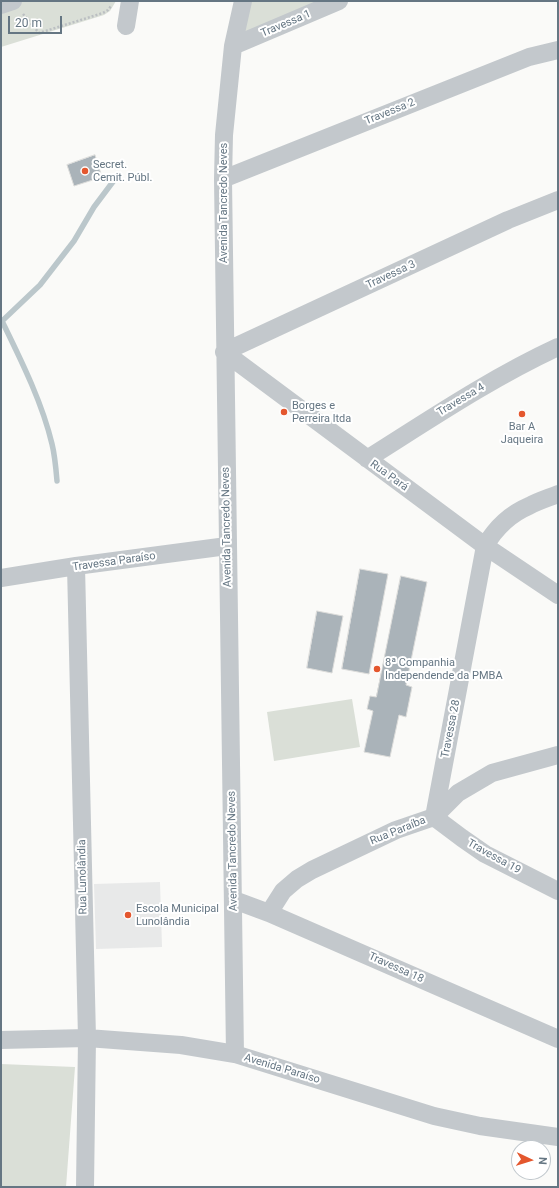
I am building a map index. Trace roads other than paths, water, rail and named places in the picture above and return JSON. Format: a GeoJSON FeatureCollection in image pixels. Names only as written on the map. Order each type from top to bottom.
{"type":"FeatureCollection","features":[{"type":"Feature","properties":{"kind":"street"},"geometry":{"type":"LineString","coordinates":[[1,5],[12,1]]}},
{"type":"Feature","properties":{"kind":"street"},"geometry":{"type":"LineString","coordinates":[[122,1],[126,26]]}},
{"type":"Feature","properties":{"kind":"street","name":"Avenida Tancredo Neves"},"geometry":{"type":"LineString","coordinates":[[235,1054],[234,900],[222,178],[233,46],[243,1]]}},
{"type":"Feature","properties":{"kind":"street","name":"Travessa 1"},"geometry":{"type":"LineString","coordinates":[[233,46],[340,1]]}},
{"type":"Feature","properties":{"kind":"street","name":"Travessa 2"},"geometry":{"type":"LineString","coordinates":[[222,178],[529,57],[558,50]]}},
{"type":"Feature","properties":{"kind":"street","name":"Travessa 3"},"geometry":{"type":"LineString","coordinates":[[224,352],[502,223],[558,200]]}},
{"type":"Feature","properties":{"kind":"street","name":"Travessa 4"},"geometry":{"type":"LineString","coordinates":[[367,459],[467,395],[558,347]]}},
{"type":"Feature","properties":{"kind":"street","name":"Rua Pará"},"geometry":{"type":"LineString","coordinates":[[224,352],[485,546],[558,595]]}},
{"type":"Feature","properties":{"kind":"street"},"geometry":{"type":"LineString","coordinates":[[485,546],[496,531],[515,514],[528,506],[558,494]]}},
{"type":"Feature","properties":{"kind":"street","name":"Travessa Paraíso"},"geometry":{"type":"LineString","coordinates":[[1,578],[76,566],[227,546]]}},
{"type":"Feature","properties":{"kind":"street","name":"Travessa 28"},"geometry":{"type":"LineString","coordinates":[[434,817],[485,546]]}},
{"type":"Feature","properties":{"kind":"street","name":"Rua Lunolândia"},"geometry":{"type":"LineString","coordinates":[[76,566],[87,1038],[85,1187]]}},
{"type":"Feature","properties":{"kind":"street","name":"Rua Paraíba"},"geometry":{"type":"LineString","coordinates":[[269,913],[283,891],[297,878],[396,830],[434,817],[458,793],[492,773],[558,755]]}},
{"type":"Feature","properties":{"kind":"street","name":"Travessa 19"},"geometry":{"type":"LineString","coordinates":[[434,817],[485,854],[558,891]]}},
{"type":"Feature","properties":{"kind":"street","name":"Travessa 18"},"geometry":{"type":"LineString","coordinates":[[234,900],[269,913],[558,1039]]}},
{"type":"Feature","properties":{"kind":"street","name":"Avenida Paraíso"},"geometry":{"type":"LineString","coordinates":[[1,1040],[87,1038],[181,1045],[235,1054],[434,1116],[480,1126],[558,1136]]}},
{"type":"Feature","properties":{"kind":"waterway"},"geometry":{"type":"LineString","coordinates":[[1,322],[40,285],[74,241],[94,207],[115,179]]}},
{"type":"Feature","properties":{"kind":"waterway"},"geometry":{"type":"LineString","coordinates":[[2,321],[43,413],[53,449],[57,481]]}},
{"type":"Feature","properties":{"kind":"place","name":"Secret. Cemit. Públ."},"geometry":{"type":"Point","coordinates":[85,171]}},
{"type":"Feature","properties":{"kind":"place","name":"Borges e Perreira ltda"},"geometry":{"type":"Point","coordinates":[284,412]}},
{"type":"Feature","properties":{"kind":"place","name":"Bar A Jaqueira"},"geometry":{"type":"Point","coordinates":[522,414]}},
{"type":"Feature","properties":{"kind":"place","name":"8ª Companhia Independende da PMBA"},"geometry":{"type":"Point","coordinates":[377,669]}},
{"type":"Feature","properties":{"kind":"place","name":"Escola Municipal Lunolândia"},"geometry":{"type":"Point","coordinates":[128,915]}}]}
